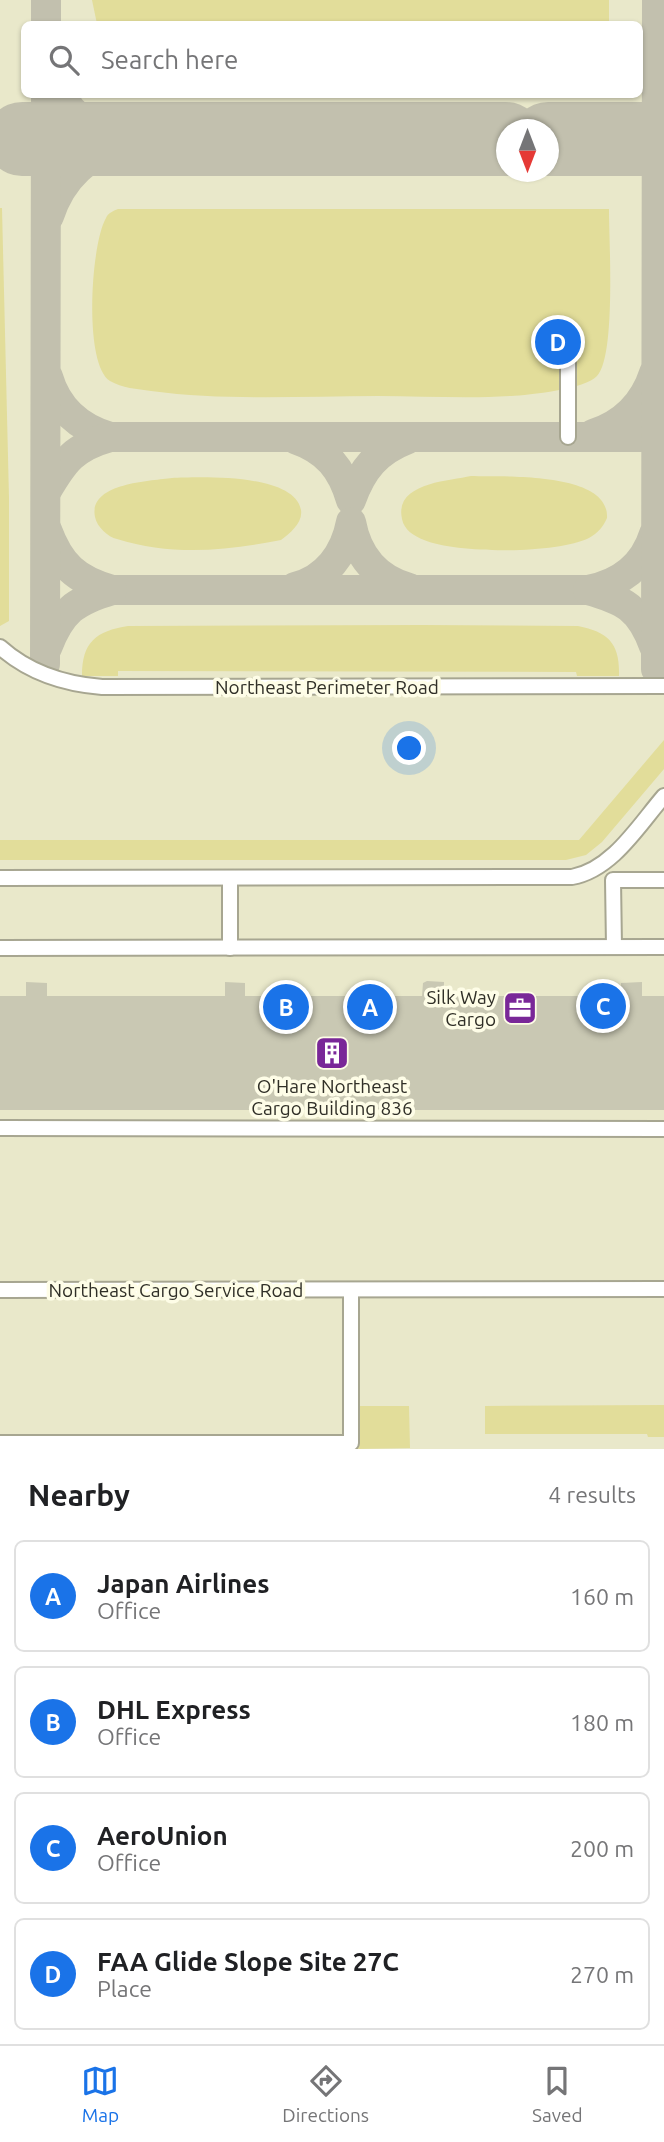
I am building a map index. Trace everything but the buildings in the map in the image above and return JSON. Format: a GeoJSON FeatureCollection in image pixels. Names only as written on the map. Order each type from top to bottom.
{"type":"FeatureCollection","features":[{"type":"Feature","properties":{"kind":"street"},"geometry":{"type":"LineString","coordinates":[[568,342],[568,437]]}},
{"type":"Feature","properties":{"kind":"street","name":"Northeast Perimeter Road"},"geometry":{"type":"LineString","coordinates":[[0,647],[11,657],[45,675],[80,685],[102,687],[664,686]]}},
{"type":"Feature","properties":{"kind":"street"},"geometry":{"type":"LineString","coordinates":[[0,878],[572,877],[595,869],[609,858],[664,796]]}},
{"type":"Feature","properties":{"kind":"street"},"geometry":{"type":"LineString","coordinates":[[595,869],[612,880],[664,880]]}},
{"type":"Feature","properties":{"kind":"street"},"geometry":{"type":"LineString","coordinates":[[230,877],[230,948]]}},
{"type":"Feature","properties":{"kind":"street"},"geometry":{"type":"LineString","coordinates":[[612,880],[614,947]]}},
{"type":"Feature","properties":{"kind":"street"},"geometry":{"type":"LineString","coordinates":[[0,948],[664,947]]}},
{"type":"Feature","properties":{"kind":"street"},"geometry":{"type":"LineString","coordinates":[[0,1128],[664,1129]]}},
{"type":"Feature","properties":{"kind":"street","name":"Northeast Cargo Service Road"},"geometry":{"type":"LineString","coordinates":[[0,1290],[664,1289]]}},
{"type":"Feature","properties":{"kind":"street"},"geometry":{"type":"LineString","coordinates":[[0,1443],[351,1443],[351,1290]]}},
{"type":"Feature","properties":{"kind":"shaded area"},"geometry":{"type":"Polygon","coordinates":[[[0,0],[664,0],[664,1449],[0,1449],[0,0]]]}},
{"type":"Feature","properties":{"kind":"shaded area"},"geometry":{"type":"Polygon","coordinates":[[[92,0],[609,0],[609,21],[96,21],[92,0]]]}},
{"type":"Feature","properties":{"kind":"shaded area"},"geometry":{"type":"Polygon","coordinates":[[[0,208],[9,498],[9,621],[0,626],[0,208]]]}},
{"type":"Feature","properties":{"kind":"shaded area"},"geometry":{"type":"Polygon","coordinates":[[[118,209],[609,209],[609,323],[603,364],[591,381],[570,388],[494,397],[236,397],[179,394],[120,385],[110,381],[101,370],[96,352],[92,302],[96,252],[101,231],[108,215],[118,209]]]}},
{"type":"Feature","properties":{"kind":"shaded area"},"geometry":{"type":"Polygon","coordinates":[[[471,476],[528,477],[573,484],[591,492],[603,503],[607,518],[600,530],[589,538],[554,547],[532,549],[483,550],[440,545],[424,540],[407,529],[402,519],[402,507],[406,498],[414,491],[437,482],[471,476]]]}},
{"type":"Feature","properties":{"kind":"shaded area"},"geometry":{"type":"Polygon","coordinates":[[[172,478],[224,478],[265,483],[282,489],[295,498],[301,510],[300,519],[281,540],[199,550],[158,548],[117,539],[103,531],[98,524],[95,506],[101,497],[110,491],[136,483],[172,478]]]}},
{"type":"Feature","properties":{"kind":"shaded area"},"geometry":{"type":"Polygon","coordinates":[[[128,626],[578,626],[598,632],[610,641],[615,648],[619,676],[577,676],[576,672],[118,671],[118,676],[82,676],[85,655],[93,640],[107,631],[128,626]]]}},
{"type":"Feature","properties":{"kind":"shaded area"},"geometry":{"type":"Polygon","coordinates":[[[664,740],[664,769],[602,842],[586,855],[566,860],[0,860],[0,840],[579,840],[664,740]]]}},
{"type":"Feature","properties":{"kind":"shaded area"},"geometry":{"type":"Polygon","coordinates":[[[664,1405],[664,1437],[648,1437],[647,1434],[485,1434],[485,1406],[664,1405]]]}},
{"type":"Feature","properties":{"kind":"shaded area"},"geometry":{"type":"Polygon","coordinates":[[[356,1406],[409,1406],[410,1448],[356,1449],[356,1406]]]}},
{"type":"Feature","properties":{"kind":"taxiway"},"geometry":{"type":"LineString","coordinates":[[46,0],[46,21]]}},
{"type":"Feature","properties":{"kind":"taxiway"},"geometry":{"type":"LineString","coordinates":[[656,669],[657,0]]}},
{"type":"Feature","properties":{"kind":"taxiway"},"geometry":{"type":"LineString","coordinates":[[45,664],[46,98]]}},
{"type":"Feature","properties":{"kind":"taxiway"},"geometry":{"type":"LineString","coordinates":[[49,216],[69,178],[88,161],[125,140],[80,118],[63,98]]}},
{"type":"Feature","properties":{"kind":"taxiway"},"geometry":{"type":"LineString","coordinates":[[593,434],[614,425],[631,411],[645,394],[654,373]]}},
{"type":"Feature","properties":{"kind":"taxiway"},"geometry":{"type":"LineString","coordinates":[[48,377],[57,398],[71,415],[88,428],[110,437]]}},
{"type":"Feature","properties":{"kind":"taxiway"},"geometry":{"type":"LineString","coordinates":[[46,492],[71,457],[87,445],[110,437],[664,437]]}},
{"type":"Feature","properties":{"kind":"taxiway"},"geometry":{"type":"LineString","coordinates":[[295,439],[316,449],[332,462],[343,479],[351,500],[360,479],[372,462],[388,449],[408,439]]}},
{"type":"Feature","properties":{"kind":"taxiway"},"geometry":{"type":"LineString","coordinates":[[295,587],[316,578],[332,564],[344,545],[351,522],[358,545],[370,564],[387,579],[409,588]]}},
{"type":"Feature","properties":{"kind":"taxiway"},"geometry":{"type":"LineString","coordinates":[[47,530],[58,553],[71,569],[88,581],[112,590],[88,598],[71,609],[58,625],[47,648]]}},
{"type":"Feature","properties":{"kind":"taxiway"},"geometry":{"type":"LineString","coordinates":[[654,534],[644,555],[629,572],[610,583],[588,590],[612,598],[629,608],[643,623],[654,646]]}},
{"type":"Feature","properties":{"kind":"taxiway"},"geometry":{"type":"LineString","coordinates":[[112,590],[588,590]]}},
{"type":"Feature","properties":{"kind":"runway"},"geometry":{"type":"LineString","coordinates":[[22,139],[496,139]]}},
{"type":"Feature","properties":{"kind":"runway"},"geometry":{"type":"LineString","coordinates":[[559,139],[664,139]]}},
{"type":"Feature","properties":{"kind":"place","name":"FAA Glide Slope Site 27C"},"geometry":{"type":"Point","coordinates":[558,342]}},
{"type":"Feature","properties":{"kind":"place","name":"AeroUnion"},"geometry":{"type":"Point","coordinates":[603,1006]}},
{"type":"Feature","properties":{"kind":"place","name":"DHL Express"},"geometry":{"type":"Point","coordinates":[286,1007]}},
{"type":"Feature","properties":{"kind":"place","name":"Japan Airlines"},"geometry":{"type":"Point","coordinates":[370,1007]}},
{"type":"Feature","properties":{"kind":"place","name":"Silk Way Cargo"},"geometry":{"type":"Point","coordinates":[520,1008]}},
{"type":"Feature","properties":{"kind":"place","name":"O'Hare Northeast Cargo Building 836"},"geometry":{"type":"Point","coordinates":[332,1053]}}]}
